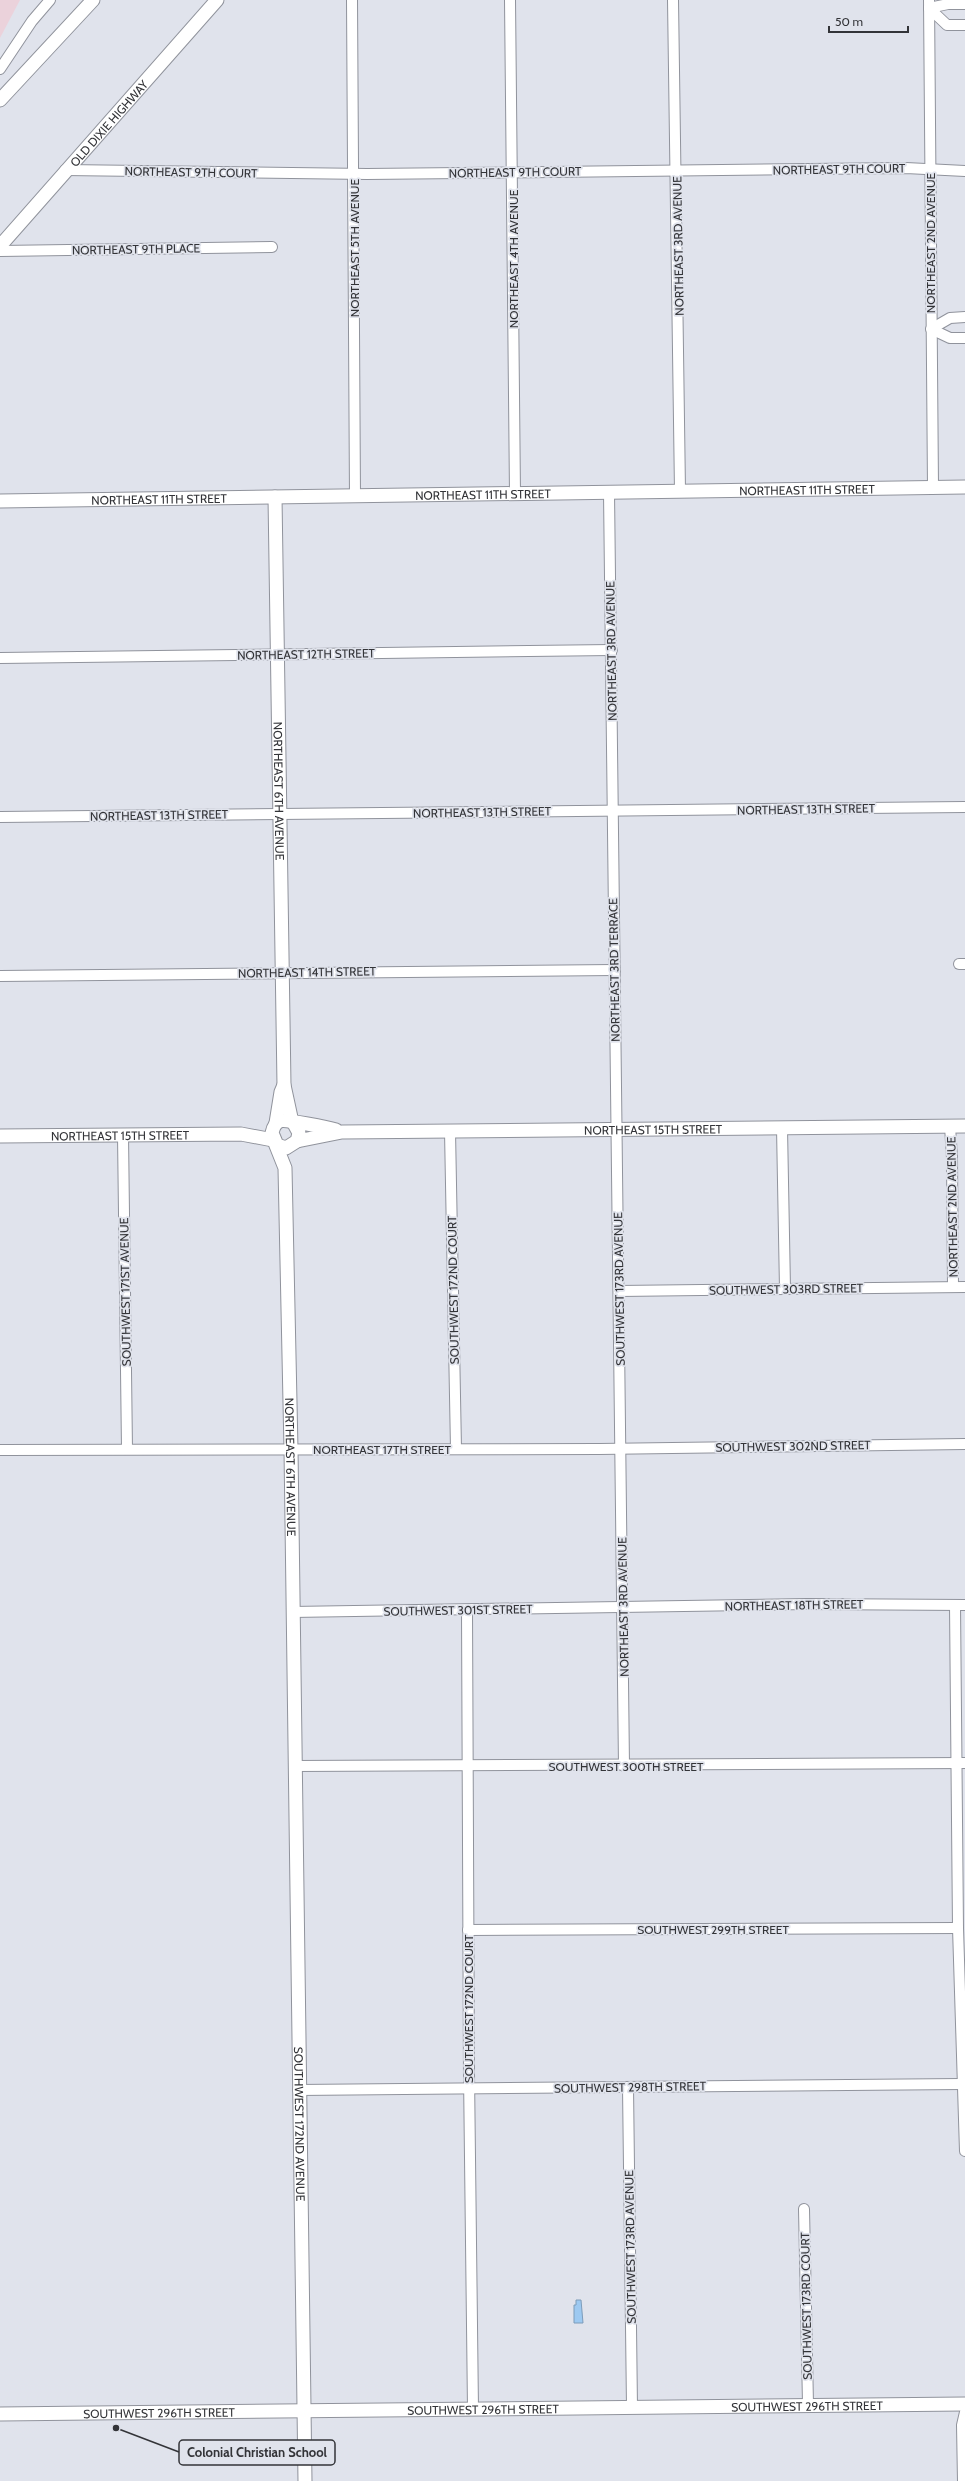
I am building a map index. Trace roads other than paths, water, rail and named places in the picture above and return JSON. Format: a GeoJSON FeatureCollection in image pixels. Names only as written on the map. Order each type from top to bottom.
{"type":"FeatureCollection","features":[{"type":"Feature","properties":{"kind":"street"},"geometry":{"type":"LineString","coordinates":[[0,69],[32,21],[50,0]]}},
{"type":"Feature","properties":{"kind":"street"},"geometry":{"type":"LineString","coordinates":[[0,100],[93,0]]}},
{"type":"Feature","properties":{"kind":"street","name":"OLD DIXIE HIGHWAY"},"geometry":{"type":"LineString","coordinates":[[0,246],[217,0]]}},
{"type":"Feature","properties":{"kind":"street","name":"NORTHEAST 5TH AVENUE"},"geometry":{"type":"LineString","coordinates":[[352,0],[355,496]]}},
{"type":"Feature","properties":{"kind":"street","name":"NORTHEAST 4TH AVENUE"},"geometry":{"type":"LineString","coordinates":[[510,0],[515,494]]}},
{"type":"Feature","properties":{"kind":"street","name":"NORTHEAST 3RD AVENUE"},"geometry":{"type":"LineString","coordinates":[[673,0],[680,491]]}},
{"type":"Feature","properties":{"kind":"street"},"geometry":{"type":"LineString","coordinates":[[929,4],[965,4]]}},
{"type":"Feature","properties":{"kind":"street"},"geometry":{"type":"LineString","coordinates":[[929,4],[947,25],[965,25]]}},
{"type":"Feature","properties":{"kind":"street","name":"NORTHEAST 2ND AVENUE"},"geometry":{"type":"LineString","coordinates":[[929,4],[933,487]]}},
{"type":"Feature","properties":{"kind":"street","name":"NORTHEAST 9TH COURT"},"geometry":{"type":"LineString","coordinates":[[66,170],[353,174],[676,170],[930,169],[965,171]]}},
{"type":"Feature","properties":{"kind":"street","name":"NORTHEAST 9TH PLACE"},"geometry":{"type":"LineString","coordinates":[[0,251],[272,247]]}},
{"type":"Feature","properties":{"kind":"street"},"geometry":{"type":"LineString","coordinates":[[931,329],[950,318],[965,318]]}},
{"type":"Feature","properties":{"kind":"street"},"geometry":{"type":"LineString","coordinates":[[931,329],[950,338],[965,338]]}},
{"type":"Feature","properties":{"kind":"street","name":"NORTHEAST 11TH STREET"},"geometry":{"type":"LineString","coordinates":[[0,501],[965,487]]}},
{"type":"Feature","properties":{"kind":"street","name":"NORTHEAST 3RD AVENUE"},"geometry":{"type":"LineString","coordinates":[[609,492],[612,650],[612,811]]}},
{"type":"Feature","properties":{"kind":"street","name":"NORTHEAST 6TH AVENUE"},"geometry":{"type":"LineString","coordinates":[[275,497],[284,1085],[276,1124]]}},
{"type":"Feature","properties":{"kind":"street","name":"NORTHEAST 12TH STREET"},"geometry":{"type":"LineString","coordinates":[[0,658],[612,650]]}},
{"type":"Feature","properties":{"kind":"street","name":"NORTHEAST 13TH STREET"},"geometry":{"type":"LineString","coordinates":[[0,817],[965,807]]}},
{"type":"Feature","properties":{"kind":"street","name":"NORTHEAST 3RD TERRACE"},"geometry":{"type":"LineString","coordinates":[[612,811],[617,1129]]}},
{"type":"Feature","properties":{"kind":"street","name":"NORTHEAST 14TH STREET"},"geometry":{"type":"LineString","coordinates":[[0,976],[282,972],[615,970]]}},
{"type":"Feature","properties":{"kind":"street","name":"NORTHEAST 6TH AVENUE"},"geometry":{"type":"LineString","coordinates":[[284,1085],[293,1122]]}},
{"type":"Feature","properties":{"kind":"street"},"geometry":{"type":"LineString","coordinates":[[285,1120],[293,1122],[299,1133],[295,1143],[286,1148],[274,1141],[272,1133],[276,1124],[285,1120]]}},
{"type":"Feature","properties":{"kind":"street","name":"NORTHEAST 15TH STREET"},"geometry":{"type":"LineString","coordinates":[[293,1122],[342,1132],[965,1126]]}},
{"type":"Feature","properties":{"kind":"street","name":"NORTHEAST 15TH STREET"},"geometry":{"type":"LineString","coordinates":[[241,1134],[276,1124]]}},
{"type":"Feature","properties":{"kind":"street","name":"NORTHEAST 2ND AVENUE"},"geometry":{"type":"LineString","coordinates":[[950,1126],[953,1164],[953,1287]]}},
{"type":"Feature","properties":{"kind":"street"},"geometry":{"type":"LineString","coordinates":[[782,1128],[785,1289]]}},
{"type":"Feature","properties":{"kind":"street","name":"SOUTHWEST 173RD AVENUE"},"geometry":{"type":"LineString","coordinates":[[617,1129],[621,1449]]}},
{"type":"Feature","properties":{"kind":"street","name":"SOUTHWEST 172ND COURT"},"geometry":{"type":"LineString","coordinates":[[450,1131],[456,1449]]}},
{"type":"Feature","properties":{"kind":"street","name":"NORTHEAST 15TH STREET"},"geometry":{"type":"LineString","coordinates":[[295,1143],[342,1132]]}},
{"type":"Feature","properties":{"kind":"street","name":"NORTHEAST 15TH STREET"},"geometry":{"type":"LineString","coordinates":[[0,1136],[241,1134],[274,1141]]}},
{"type":"Feature","properties":{"kind":"street","name":"SOUTHWEST 171ST AVENUE"},"geometry":{"type":"LineString","coordinates":[[123,1135],[127,1449]]}},
{"type":"Feature","properties":{"kind":"street","name":"NORTHEAST 6TH AVENUE"},"geometry":{"type":"LineString","coordinates":[[274,1141],[285,1168],[291,1449],[294,1766]]}},
{"type":"Feature","properties":{"kind":"street","name":"NORTHEAST 6TH AVENUE"},"geometry":{"type":"LineString","coordinates":[[285,1168],[295,1143]]}},
{"type":"Feature","properties":{"kind":"street","name":"SOUTHWEST 303RD STREET"},"geometry":{"type":"LineString","coordinates":[[619,1291],[965,1287]]}},
{"type":"Feature","properties":{"kind":"street","name":"SOUTHWEST 302ND STREET"},"geometry":{"type":"LineString","coordinates":[[621,1449],[965,1444]]}},
{"type":"Feature","properties":{"kind":"street","name":"NORTHEAST 3RD AVENUE"},"geometry":{"type":"LineString","coordinates":[[621,1449],[624,1608],[624,1766]]}},
{"type":"Feature","properties":{"kind":"street","name":"NORTHEAST 17TH STREET"},"geometry":{"type":"LineString","coordinates":[[0,1450],[621,1449]]}},
{"type":"Feature","properties":{"kind":"street","name":"NORTHEAST 18TH STREET"},"geometry":{"type":"LineString","coordinates":[[624,1608],[807,1604],[960,1605]]}},
{"type":"Feature","properties":{"kind":"street"},"geometry":{"type":"LineString","coordinates":[[960,1605],[961,1763],[958,1928],[965,2152]]}},
{"type":"Feature","properties":{"kind":"street","name":"SOUTHWEST 301ST STREET"},"geometry":{"type":"LineString","coordinates":[[292,1612],[624,1608]]}},
{"type":"Feature","properties":{"kind":"street","name":"SOUTHWEST 172ND COURT"},"geometry":{"type":"LineString","coordinates":[[467,1610],[469,2089],[473,2409]]}},
{"type":"Feature","properties":{"kind":"street","name":"SOUTHWEST 300TH STREET"},"geometry":{"type":"LineString","coordinates":[[294,1766],[624,1766],[961,1763]]}},
{"type":"Feature","properties":{"kind":"street","name":"SOUTHWEST 172ND AVENUE"},"geometry":{"type":"LineString","coordinates":[[294,1766],[305,2481]]}},
{"type":"Feature","properties":{"kind":"street","name":"SOUTHWEST 299TH STREET"},"geometry":{"type":"LineString","coordinates":[[468,1930],[958,1928]]}},
{"type":"Feature","properties":{"kind":"street","name":"SOUTHWEST 298TH STREET"},"geometry":{"type":"LineString","coordinates":[[298,2090],[962,2084]]}},
{"type":"Feature","properties":{"kind":"street","name":"SOUTHWEST 173RD AVENUE"},"geometry":{"type":"LineString","coordinates":[[628,2087],[632,2407]]}},
{"type":"Feature","properties":{"kind":"street","name":"SOUTHWEST 173RD COURT"},"geometry":{"type":"LineString","coordinates":[[804,2209],[808,2404]]}},
{"type":"Feature","properties":{"kind":"street","name":"SOUTHWEST 296TH STREET"},"geometry":{"type":"LineString","coordinates":[[0,2414],[808,2404],[965,2404]]}},
{"type":"Feature","properties":{"kind":"street"},"geometry":{"type":"LineString","coordinates":[[963,2481],[962,2425],[965,2412]]}},
{"type":"Feature","properties":{"kind":"water"},"geometry":{"type":"Polygon","coordinates":[[[576,2300],[581,2300],[583,2323],[574,2323],[574,2305],[576,2305],[576,2300]]]}},
{"type":"Feature","properties":{"kind":"place","name":"Colonial Christian School"},"geometry":{"type":"Point","coordinates":[116,2428]}}]}
